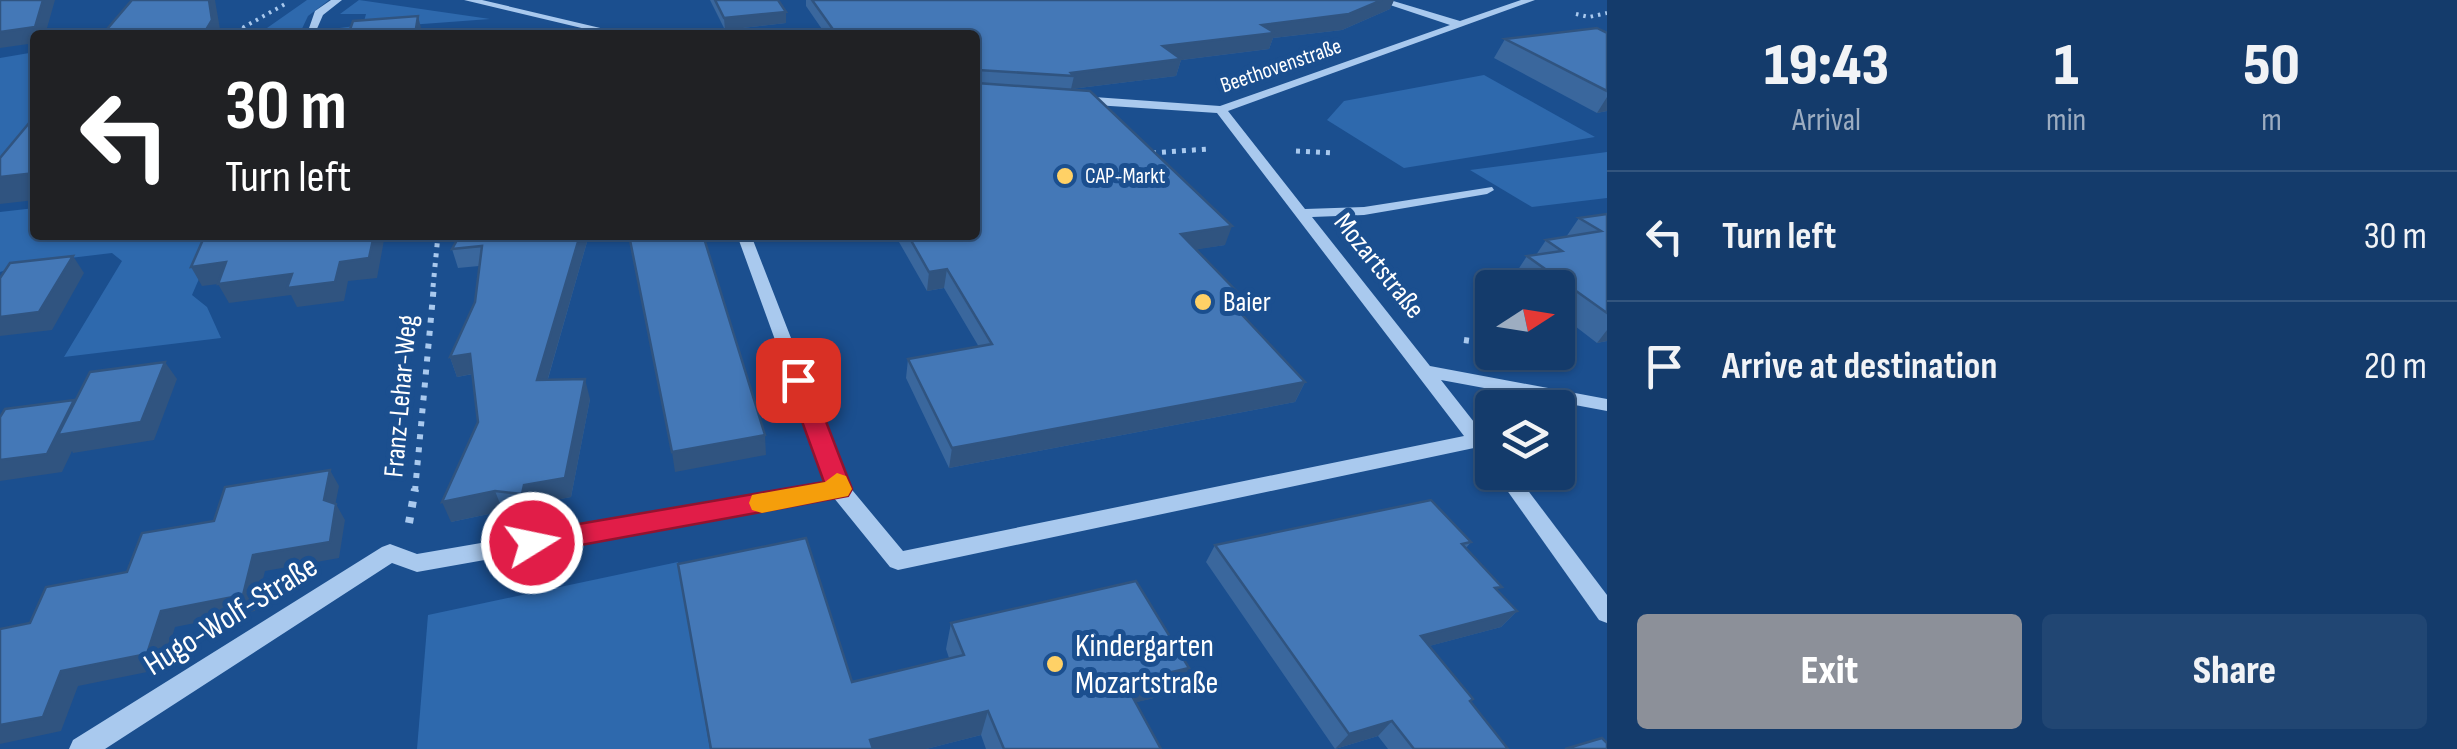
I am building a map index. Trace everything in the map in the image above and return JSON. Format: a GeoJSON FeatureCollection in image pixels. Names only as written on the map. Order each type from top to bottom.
{"type":"FeatureCollection","features":[{"type":"Feature","properties":{"kind":"street"},"geometry":{"type":"LineString","coordinates":[[312,28],[319,13],[337,0]]}},
{"type":"Feature","properties":{"kind":"street"},"geometry":{"type":"LineString","coordinates":[[469,0],[603,30]]}},
{"type":"Feature","properties":{"kind":"street"},"geometry":{"type":"LineString","coordinates":[[1380,0],[1458,24]]}},
{"type":"Feature","properties":{"kind":"street","name":"Beethovenstraße"},"geometry":{"type":"LineString","coordinates":[[1072,100],[1221,110],[1530,0]]}},
{"type":"Feature","properties":{"kind":"street","name":"Mozartstraße"},"geometry":{"type":"LineString","coordinates":[[1221,110],[1475,433]]}},
{"type":"Feature","properties":{"kind":"street"},"geometry":{"type":"LineString","coordinates":[[1301,213],[1364,211],[1487,190]]}},
{"type":"Feature","properties":{"kind":"street"},"geometry":{"type":"LineString","coordinates":[[746,240],[839,489],[898,562],[1475,441]]}},
{"type":"Feature","properties":{"kind":"street"},"geometry":{"type":"LineString","coordinates":[[1428,371],[1607,406]]}},
{"type":"Feature","properties":{"kind":"street"},"geometry":{"type":"LineString","coordinates":[[390,553],[417,563],[839,489]]}},
{"type":"Feature","properties":{"kind":"street"},"geometry":{"type":"LineString","coordinates":[[1516,490],[1607,613]]}},
{"type":"Feature","properties":{"kind":"street","name":"Hugo-Wolf-Straße"},"geometry":{"type":"LineString","coordinates":[[82,749],[390,553]]}},
{"type":"Feature","properties":{"kind":"path"},"geometry":{"type":"LineString","coordinates":[[242,30],[292,0]]}},
{"type":"Feature","properties":{"kind":"path"},"geometry":{"type":"LineString","coordinates":[[1576,14],[1589,17],[1607,13]]}},
{"type":"Feature","properties":{"kind":"path","name":"Franz-Lehar-Weg"},"geometry":{"type":"LineString","coordinates":[[390,553],[413,516],[438,240]]}},
{"type":"Feature","properties":{"kind":"shaded area"},"geometry":{"type":"Polygon","coordinates":[[[307,0],[329,0],[308,16],[301,30],[264,30],[307,0]]]}},
{"type":"Feature","properties":{"kind":"shaded area"},"geometry":{"type":"Polygon","coordinates":[[[359,0],[490,19],[324,30],[363,25],[366,14],[340,14],[359,0]]]}},
{"type":"Feature","properties":{"kind":"shaded area"},"geometry":{"type":"Polygon","coordinates":[[[30,53],[30,155],[0,194],[0,58],[30,53]]]}},
{"type":"Feature","properties":{"kind":"shaded area"},"geometry":{"type":"Polygon","coordinates":[[[1484,75],[1595,137],[1404,168],[1327,120],[1344,101],[1484,75]]]}},
{"type":"Feature","properties":{"kind":"shaded area"},"geometry":{"type":"Polygon","coordinates":[[[1607,152],[1607,198],[1532,207],[1470,170],[1607,152]]]}},
{"type":"Feature","properties":{"kind":"shaded area"},"geometry":{"type":"Polygon","coordinates":[[[30,209],[30,240],[216,240],[192,295],[207,307],[221,338],[64,357],[122,261],[112,253],[28,263],[0,272],[0,212],[30,209]]]}},
{"type":"Feature","properties":{"kind":"shaded area"},"geometry":{"type":"Polygon","coordinates":[[[678,562],[710,749],[417,749],[428,615],[678,562]]]}},
{"type":"Feature","properties":{"kind":"building"},"geometry":{"type":"Polygon","coordinates":[[[0,0],[43,0],[35,27],[0,32],[0,0]]]}},
{"type":"Feature","properties":{"kind":"building"},"geometry":{"type":"Polygon","coordinates":[[[132,0],[209,0],[212,20],[206,30],[106,30],[132,0]]]}},
{"type":"Feature","properties":{"kind":"building"},"geometry":{"type":"Polygon","coordinates":[[[715,0],[778,0],[786,12],[724,18],[715,0]]]}},
{"type":"Feature","properties":{"kind":"building"},"geometry":{"type":"Polygon","coordinates":[[[812,0],[1382,0],[1349,14],[1262,25],[1275,33],[1163,46],[1181,59],[1071,73],[1074,76],[980,70],[980,30],[833,30],[812,0]]]}},
{"type":"Feature","properties":{"kind":"building"},"geometry":{"type":"Polygon","coordinates":[[[418,16],[416,30],[350,30],[353,21],[418,16]]]}},
{"type":"Feature","properties":{"kind":"building"},"geometry":{"type":"Polygon","coordinates":[[[1597,28],[1607,33],[1607,91],[1505,39],[1597,28]]]}},
{"type":"Feature","properties":{"kind":"building"},"geometry":{"type":"Polygon","coordinates":[[[980,83],[1090,91],[1232,226],[1181,234],[1247,302],[1232,304],[1305,382],[952,448],[908,359],[992,344],[947,269],[929,272],[911,240],[980,240],[980,83]]]}},
{"type":"Feature","properties":{"kind":"building"},"geometry":{"type":"Polygon","coordinates":[[[30,122],[30,174],[0,177],[0,158],[30,122]]]}},
{"type":"Feature","properties":{"kind":"building"},"geometry":{"type":"Polygon","coordinates":[[[1607,214],[1607,313],[1575,290],[1575,270],[1547,270],[1527,256],[1562,251],[1546,240],[1601,231],[1579,218],[1607,214]]]}},
{"type":"Feature","properties":{"kind":"building"},"geometry":{"type":"Polygon","coordinates":[[[203,240],[373,240],[369,258],[340,262],[335,282],[287,288],[292,274],[218,284],[226,262],[191,267],[203,240]]]}},
{"type":"Feature","properties":{"kind":"building"},"geometry":{"type":"Polygon","coordinates":[[[457,240],[579,240],[537,380],[585,379],[565,478],[524,485],[522,494],[495,491],[442,502],[478,422],[470,354],[450,357],[475,302],[482,246],[452,249],[457,240]]]}},
{"type":"Feature","properties":{"kind":"building"},"geometry":{"type":"Polygon","coordinates":[[[630,240],[705,240],[765,435],[672,452],[630,240]]]}},
{"type":"Feature","properties":{"kind":"building"},"geometry":{"type":"Polygon","coordinates":[[[73,256],[39,312],[0,317],[0,278],[10,263],[73,256]]]}},
{"type":"Feature","properties":{"kind":"building"},"geometry":{"type":"Polygon","coordinates":[[[165,362],[141,422],[58,435],[90,372],[165,362]]]}},
{"type":"Feature","properties":{"kind":"building"},"geometry":{"type":"Polygon","coordinates":[[[74,400],[47,454],[0,460],[0,417],[5,409],[74,400]]]}},
{"type":"Feature","properties":{"kind":"building"},"geometry":{"type":"Polygon","coordinates":[[[330,470],[324,500],[336,504],[330,542],[253,555],[243,595],[161,611],[147,654],[61,671],[43,717],[0,725],[0,629],[30,623],[46,587],[127,572],[142,533],[214,521],[225,487],[330,470]]]}},
{"type":"Feature","properties":{"kind":"building"},"geometry":{"type":"Polygon","coordinates":[[[1431,500],[1471,542],[1462,544],[1502,587],[1495,588],[1517,611],[1421,636],[1508,749],[1414,749],[1392,721],[1349,734],[1215,545],[1431,500]]]}},
{"type":"Feature","properties":{"kind":"building","name":"Kindergarten Mozartstraße"},"geometry":{"type":"Polygon","coordinates":[[[806,538],[852,682],[964,655],[951,623],[1136,581],[1189,668],[1125,683],[1161,749],[1004,749],[988,711],[870,740],[873,749],[711,749],[678,564],[806,538]]]}},
{"type":"Feature","properties":{"kind":"building"},"geometry":{"type":"Polygon","coordinates":[[[1602,738],[1607,749],[1565,749],[1602,738]]]}},
{"type":"Feature","properties":{"kind":"slow traffic"},"geometry":{"type":"LineString","coordinates":[[762,503],[839,489],[837,483]]}},
{"type":"Feature","properties":{"kind":"place","name":"CAP-Markt"},"geometry":{"type":"Point","coordinates":[1065,176]}},
{"type":"Feature","properties":{"kind":"place","name":"Baier"},"geometry":{"type":"Point","coordinates":[1203,302]}},
{"type":"Feature","properties":{"kind":"place","name":"Kindergarten Mozartstraße"},"geometry":{"type":"Point","coordinates":[1055,664]}},
{"type":"Feature","properties":{"kind":"route"},"geometry":{"type":"LineString","coordinates":[[532,543],[839,489],[798,380]]}}]}
